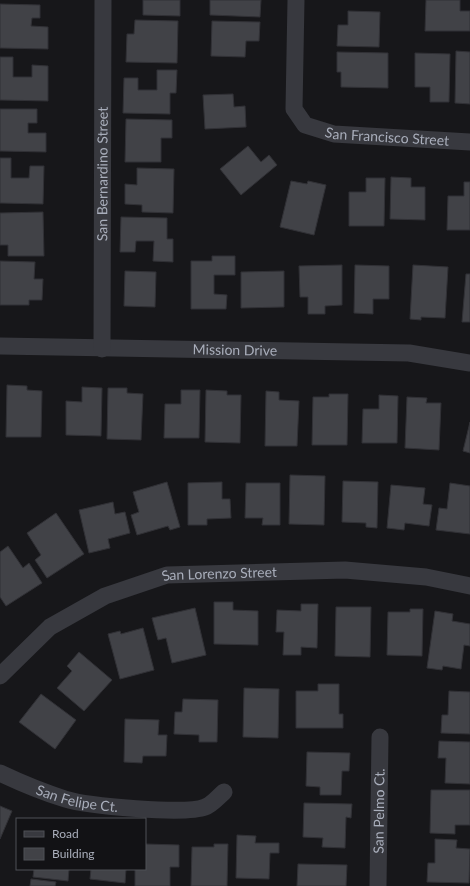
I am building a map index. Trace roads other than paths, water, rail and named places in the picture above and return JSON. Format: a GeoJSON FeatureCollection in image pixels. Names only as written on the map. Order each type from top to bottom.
{"type":"FeatureCollection","features":[{"type":"Feature","properties":{"kind":"street","name":"San Bernardino Street"},"geometry":{"type":"LineString","coordinates":[[102,349],[103,0]]}},
{"type":"Feature","properties":{"kind":"street","name":"San Francisco Street"},"geometry":{"type":"LineString","coordinates":[[296,0],[294,109],[305,125],[334,134],[470,142]]}},
{"type":"Feature","properties":{"kind":"street","name":"Mission Drive"},"geometry":{"type":"LineString","coordinates":[[0,346],[102,349],[409,353],[470,363]]}},
{"type":"Feature","properties":{"kind":"street","name":"San Lorenzo Street"},"geometry":{"type":"LineString","coordinates":[[0,676],[50,627],[105,596],[167,575],[345,570],[426,577],[470,586]]}},
{"type":"Feature","properties":{"kind":"street","name":"San Pelmo Ct."},"geometry":{"type":"LineString","coordinates":[[378,886],[380,737]]}},
{"type":"Feature","properties":{"kind":"street","name":"San Felipe Ct."},"geometry":{"type":"LineString","coordinates":[[0,773],[33,788],[67,800],[137,809],[175,810],[206,807],[224,792]]}}]}
